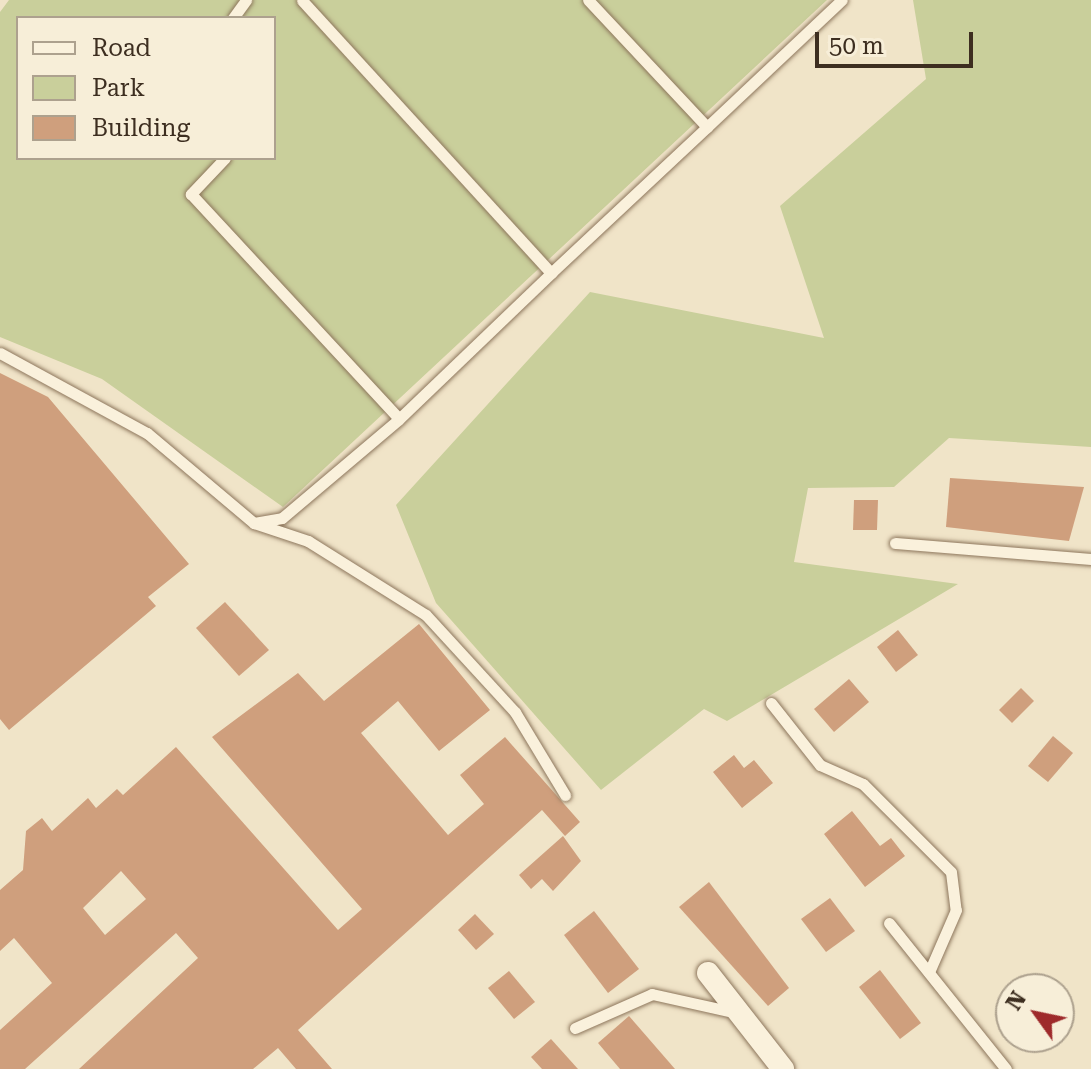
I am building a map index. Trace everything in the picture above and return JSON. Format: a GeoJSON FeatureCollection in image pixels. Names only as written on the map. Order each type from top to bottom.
{"type":"FeatureCollection","features":[{"type":"Feature","properties":{"kind":"street"},"geometry":{"type":"LineString","coordinates":[[708,973],[783,1069]]}},
{"type":"Feature","properties":{"kind":"lane"},"geometry":{"type":"LineString","coordinates":[[302,0],[551,273]]}},
{"type":"Feature","properties":{"kind":"lane"},"geometry":{"type":"LineString","coordinates":[[588,0],[707,127]]}},
{"type":"Feature","properties":{"kind":"lane"},"geometry":{"type":"LineString","coordinates":[[254,523],[282,518],[399,419],[842,0]]}},
{"type":"Feature","properties":{"kind":"lane"},"geometry":{"type":"LineString","coordinates":[[223,160],[191,194],[399,419]]}},
{"type":"Feature","properties":{"kind":"lane"},"geometry":{"type":"LineString","coordinates":[[0,353],[147,433],[254,523],[308,541],[426,615],[515,712],[565,795]]}},
{"type":"Feature","properties":{"kind":"lane"},"geometry":{"type":"LineString","coordinates":[[895,543],[1091,559]]}},
{"type":"Feature","properties":{"kind":"lane"},"geometry":{"type":"LineString","coordinates":[[771,703],[820,765],[863,784],[951,872],[956,910],[929,972]]}},
{"type":"Feature","properties":{"kind":"lane"},"geometry":{"type":"LineString","coordinates":[[889,923],[1006,1069]]}},
{"type":"Feature","properties":{"kind":"lane"},"geometry":{"type":"LineString","coordinates":[[575,1028],[652,994],[740,1013]]}},
{"type":"Feature","properties":{"kind":"green space"},"geometry":{"type":"Polygon","coordinates":[[[9,0],[827,0],[283,507],[102,379],[0,337],[0,12],[9,0]]]}},
{"type":"Feature","properties":{"kind":"green space"},"geometry":{"type":"Polygon","coordinates":[[[913,0],[1091,0],[1091,447],[949,438],[894,487],[808,488],[794,562],[958,584],[727,721],[704,709],[601,790],[436,603],[396,505],[590,292],[824,338],[780,206],[926,79],[913,0]]]}},
{"type":"Feature","properties":{"kind":"building"},"geometry":{"type":"Polygon","coordinates":[[[0,373],[48,397],[189,564],[148,597],[156,606],[9,730],[0,719],[0,373]]]}},
{"type":"Feature","properties":{"kind":"building"},"geometry":{"type":"Polygon","coordinates":[[[950,478],[1084,487],[1069,541],[946,527],[950,478]]]}},
{"type":"Feature","properties":{"kind":"building"},"geometry":{"type":"Polygon","coordinates":[[[854,500],[878,500],[877,530],[853,530],[854,500]]]}},
{"type":"Feature","properties":{"kind":"building"},"geometry":{"type":"Polygon","coordinates":[[[225,602],[269,650],[239,676],[196,628],[225,602]]]}},
{"type":"Feature","properties":{"kind":"building"},"geometry":{"type":"Polygon","coordinates":[[[419,624],[490,710],[439,751],[398,701],[361,733],[448,835],[484,804],[460,775],[505,737],[580,822],[565,836],[542,810],[298,1030],[332,1069],[296,1069],[278,1048],[253,1069],[79,1069],[198,958],[176,933],[25,1069],[0,1069],[0,1030],[52,983],[14,938],[0,951],[0,890],[23,870],[26,831],[42,818],[52,831],[88,798],[96,808],[117,789],[123,795],[176,747],[338,930],[362,909],[212,737],[298,673],[324,701],[419,624]],[[121,871],[83,908],[105,935],[146,899],[121,871]]]}},
{"type":"Feature","properties":{"kind":"building"},"geometry":{"type":"Polygon","coordinates":[[[898,630],[918,655],[896,672],[877,647],[898,630]]]}},
{"type":"Feature","properties":{"kind":"building"},"geometry":{"type":"Polygon","coordinates":[[[849,679],[869,702],[834,732],[814,709],[849,679]]]}},
{"type":"Feature","properties":{"kind":"building"},"geometry":{"type":"Polygon","coordinates":[[[1021,688],[1034,701],[1012,723],[999,710],[1021,688]]]}},
{"type":"Feature","properties":{"kind":"building"},"geometry":{"type":"Polygon","coordinates":[[[1053,736],[1073,753],[1048,782],[1028,766],[1053,736]]]}},
{"type":"Feature","properties":{"kind":"building"},"geometry":{"type":"Polygon","coordinates":[[[734,755],[744,768],[754,760],[773,783],[742,808],[713,772],[734,755]]]}},
{"type":"Feature","properties":{"kind":"building"},"geometry":{"type":"Polygon","coordinates":[[[852,811],[880,846],[891,838],[905,856],[865,887],[824,834],[852,811]]]}},
{"type":"Feature","properties":{"kind":"building"},"geometry":{"type":"Polygon","coordinates":[[[563,836],[581,861],[553,891],[542,879],[531,889],[519,875],[563,836]]]}},
{"type":"Feature","properties":{"kind":"building"},"geometry":{"type":"Polygon","coordinates":[[[709,882],[789,988],[768,1006],[679,907],[709,882]]]}},
{"type":"Feature","properties":{"kind":"building"},"geometry":{"type":"Polygon","coordinates":[[[830,898],[855,931],[826,952],[801,919],[830,898]]]}},
{"type":"Feature","properties":{"kind":"building"},"geometry":{"type":"Polygon","coordinates":[[[594,911],[639,969],[608,993],[564,935],[594,911]]]}},
{"type":"Feature","properties":{"kind":"building"},"geometry":{"type":"Polygon","coordinates":[[[475,914],[494,934],[476,950],[458,930],[475,914]]]}},
{"type":"Feature","properties":{"kind":"building"},"geometry":{"type":"Polygon","coordinates":[[[880,970],[921,1023],[900,1039],[859,987],[880,970]]]}},
{"type":"Feature","properties":{"kind":"building"},"geometry":{"type":"Polygon","coordinates":[[[509,971],[535,1002],[514,1019],[488,988],[509,971]]]}},
{"type":"Feature","properties":{"kind":"building"},"geometry":{"type":"Polygon","coordinates":[[[629,1016],[675,1069],[620,1069],[598,1043],[629,1016]]]}},
{"type":"Feature","properties":{"kind":"building"},"geometry":{"type":"Polygon","coordinates":[[[551,1039],[578,1069],[542,1069],[531,1057],[551,1039]]]}}]}
